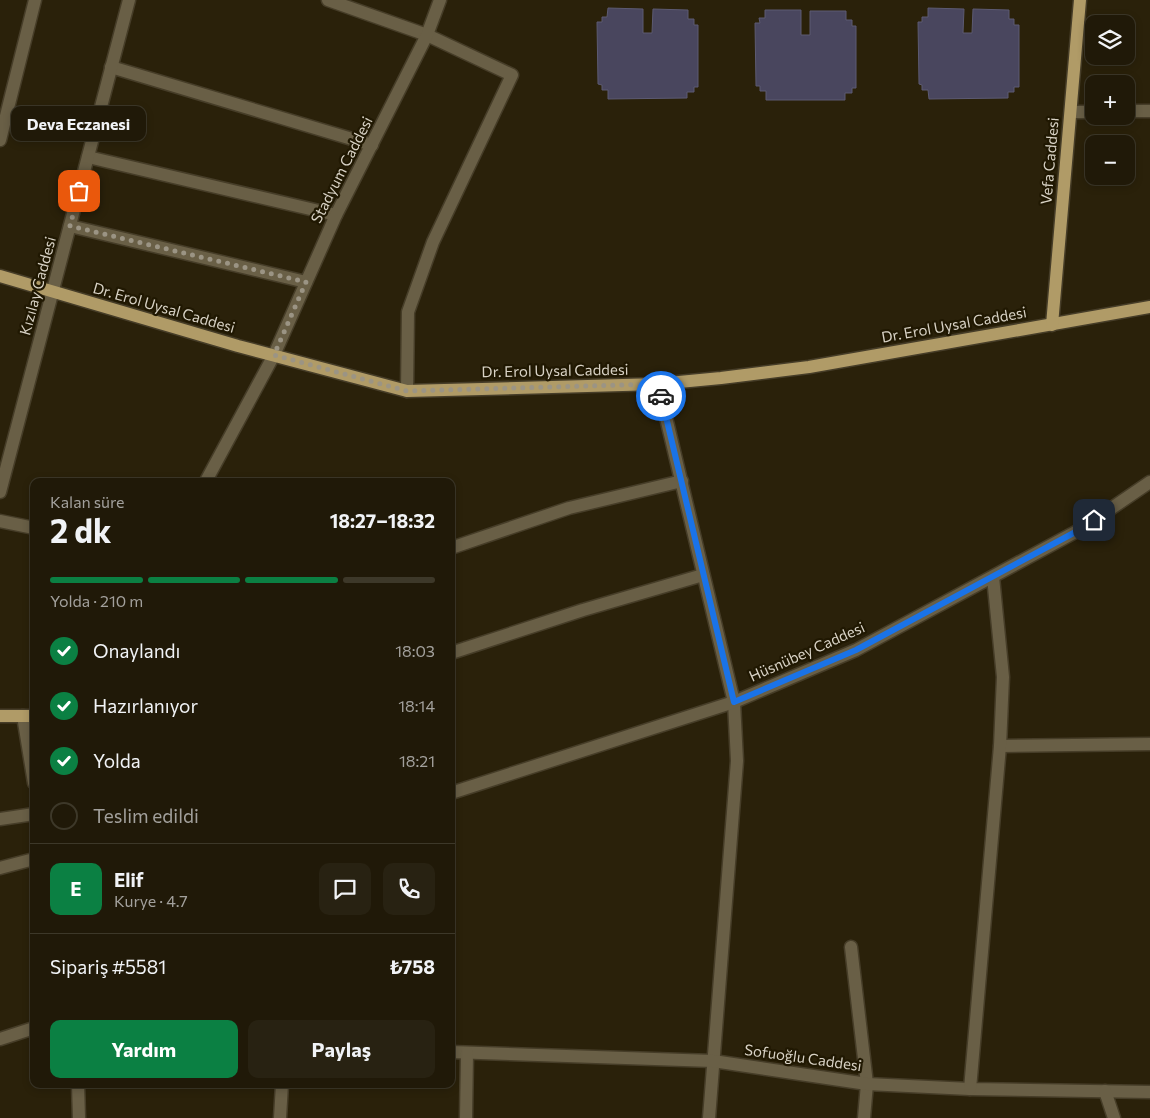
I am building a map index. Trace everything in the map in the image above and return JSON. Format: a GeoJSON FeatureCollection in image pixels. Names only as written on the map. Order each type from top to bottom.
{"type":"FeatureCollection","features":[{"type":"Feature","properties":{"kind":"main road","name":"Vefa Caddesi"},"geometry":{"type":"LineString","coordinates":[[1052,325],[1080,0]]}},
{"type":"Feature","properties":{"kind":"main road","name":"Dr. Erol Uysal Caddesi"},"geometry":{"type":"LineString","coordinates":[[0,276],[53,293],[407,391],[658,384],[809,367],[1150,306]]}},
{"type":"Feature","properties":{"kind":"main road"},"geometry":{"type":"LineString","coordinates":[[0,716],[28,716]]}},
{"type":"Feature","properties":{"kind":"street"},"geometry":{"type":"LineString","coordinates":[[0,140],[35,0]]}},
{"type":"Feature","properties":{"kind":"street","name":"Kızılay Caddesi"},"geometry":{"type":"LineString","coordinates":[[0,492],[129,0]]}},
{"type":"Feature","properties":{"kind":"street"},"geometry":{"type":"LineString","coordinates":[[328,0],[427,35],[512,75],[433,242],[408,312],[407,391]]}},
{"type":"Feature","properties":{"kind":"street","name":"Stadyum Caddesi"},"geometry":{"type":"LineString","coordinates":[[208,478],[274,355],[336,215],[427,35],[440,0]]}},
{"type":"Feature","properties":{"kind":"street"},"geometry":{"type":"LineString","coordinates":[[111,67],[372,145]]}},
{"type":"Feature","properties":{"kind":"street"},"geometry":{"type":"LineString","coordinates":[[1135,111],[1150,111]]}},
{"type":"Feature","properties":{"kind":"street"},"geometry":{"type":"LineString","coordinates":[[1071,112],[1085,112]]}},
{"type":"Feature","properties":{"kind":"street"},"geometry":{"type":"LineString","coordinates":[[88,157],[336,215]]}},
{"type":"Feature","properties":{"kind":"street"},"geometry":{"type":"LineString","coordinates":[[70,226],[306,282]]}},
{"type":"Feature","properties":{"kind":"street"},"geometry":{"type":"LineString","coordinates":[[658,384],[682,481],[702,575],[734,702],[737,761],[709,1118]]}},
{"type":"Feature","properties":{"kind":"street"},"geometry":{"type":"LineString","coordinates":[[455,547],[569,508],[682,481]]}},
{"type":"Feature","properties":{"kind":"street","name":"Hüsnübey Caddesi"},"geometry":{"type":"LineString","coordinates":[[455,792],[734,702],[856,650],[1081,529],[1150,482]]}},
{"type":"Feature","properties":{"kind":"street"},"geometry":{"type":"LineString","coordinates":[[0,521],[30,527]]}},
{"type":"Feature","properties":{"kind":"street"},"geometry":{"type":"LineString","coordinates":[[455,652],[583,610],[702,575]]}},
{"type":"Feature","properties":{"kind":"street"},"geometry":{"type":"LineString","coordinates":[[970,1089],[1000,746],[1003,677],[993,576]]}},
{"type":"Feature","properties":{"kind":"street"},"geometry":{"type":"LineString","coordinates":[[28,716],[30,738]]}},
{"type":"Feature","properties":{"kind":"street"},"geometry":{"type":"LineString","coordinates":[[1000,746],[1150,744]]}},
{"type":"Feature","properties":{"kind":"street"},"geometry":{"type":"LineString","coordinates":[[0,819],[30,815]]}},
{"type":"Feature","properties":{"kind":"street"},"geometry":{"type":"LineString","coordinates":[[0,868],[30,860]]}},
{"type":"Feature","properties":{"kind":"street"},"geometry":{"type":"LineString","coordinates":[[851,947],[867,1084],[864,1118]]}},
{"type":"Feature","properties":{"kind":"street"},"geometry":{"type":"LineString","coordinates":[[0,1039],[30,1029]]}},
{"type":"Feature","properties":{"kind":"street","name":"Sofuoğlu Caddesi"},"geometry":{"type":"LineString","coordinates":[[455,1052],[713,1061],[867,1084],[970,1089],[1150,1092]]}},
{"type":"Feature","properties":{"kind":"street"},"geometry":{"type":"LineString","coordinates":[[466,1118],[468,1053]]}},
{"type":"Feature","properties":{"kind":"street"},"geometry":{"type":"LineString","coordinates":[[78,1088],[79,1118]]}},
{"type":"Feature","properties":{"kind":"street"},"geometry":{"type":"LineString","coordinates":[[280,1118],[282,1088]]}},
{"type":"Feature","properties":{"kind":"street"},"geometry":{"type":"LineString","coordinates":[[1105,1092],[1114,1118]]}},
{"type":"Feature","properties":{"kind":"building"},"geometry":{"type":"Polygon","coordinates":[[[608,8],[643,9],[643,33],[652,33],[653,9],[688,10],[688,19],[694,19],[694,25],[698,25],[698,87],[694,87],[694,92],[687,92],[687,98],[608,99],[608,90],[602,90],[602,85],[598,84],[597,22],[602,22],[602,17],[607,17],[608,8]]]}},
{"type":"Feature","properties":{"kind":"building"},"geometry":{"type":"Polygon","coordinates":[[[928,8],[964,9],[963,33],[972,33],[973,9],[1009,10],[1009,19],[1014,19],[1014,25],[1019,25],[1019,87],[1014,87],[1014,92],[1008,92],[1008,98],[929,99],[928,90],[922,90],[922,85],[919,84],[918,22],[922,22],[922,17],[928,17],[928,8]]]}},
{"type":"Feature","properties":{"kind":"building"},"geometry":{"type":"Polygon","coordinates":[[[765,10],[801,10],[801,35],[810,35],[810,11],[846,11],[846,20],[852,20],[852,26],[856,26],[856,88],[852,88],[852,93],[845,93],[845,100],[766,100],[766,91],[760,91],[760,86],[756,86],[755,23],[760,23],[759,18],[765,18],[765,10]]]}},
{"type":"Feature","properties":{"kind":"way so far"},"geometry":{"type":"LineString","coordinates":[[79,191],[70,226],[306,282],[274,355],[407,391],[658,384],[661,396]]}},
{"type":"Feature","properties":{"kind":"place","name":"Deva Eczanesi"},"geometry":{"type":"Point","coordinates":[79,191]}},
{"type":"Feature","properties":{"kind":"route"},"geometry":{"type":"LineString","coordinates":[[661,396],[702,575],[734,702],[856,650],[1081,529],[1094,520]]}}]}
